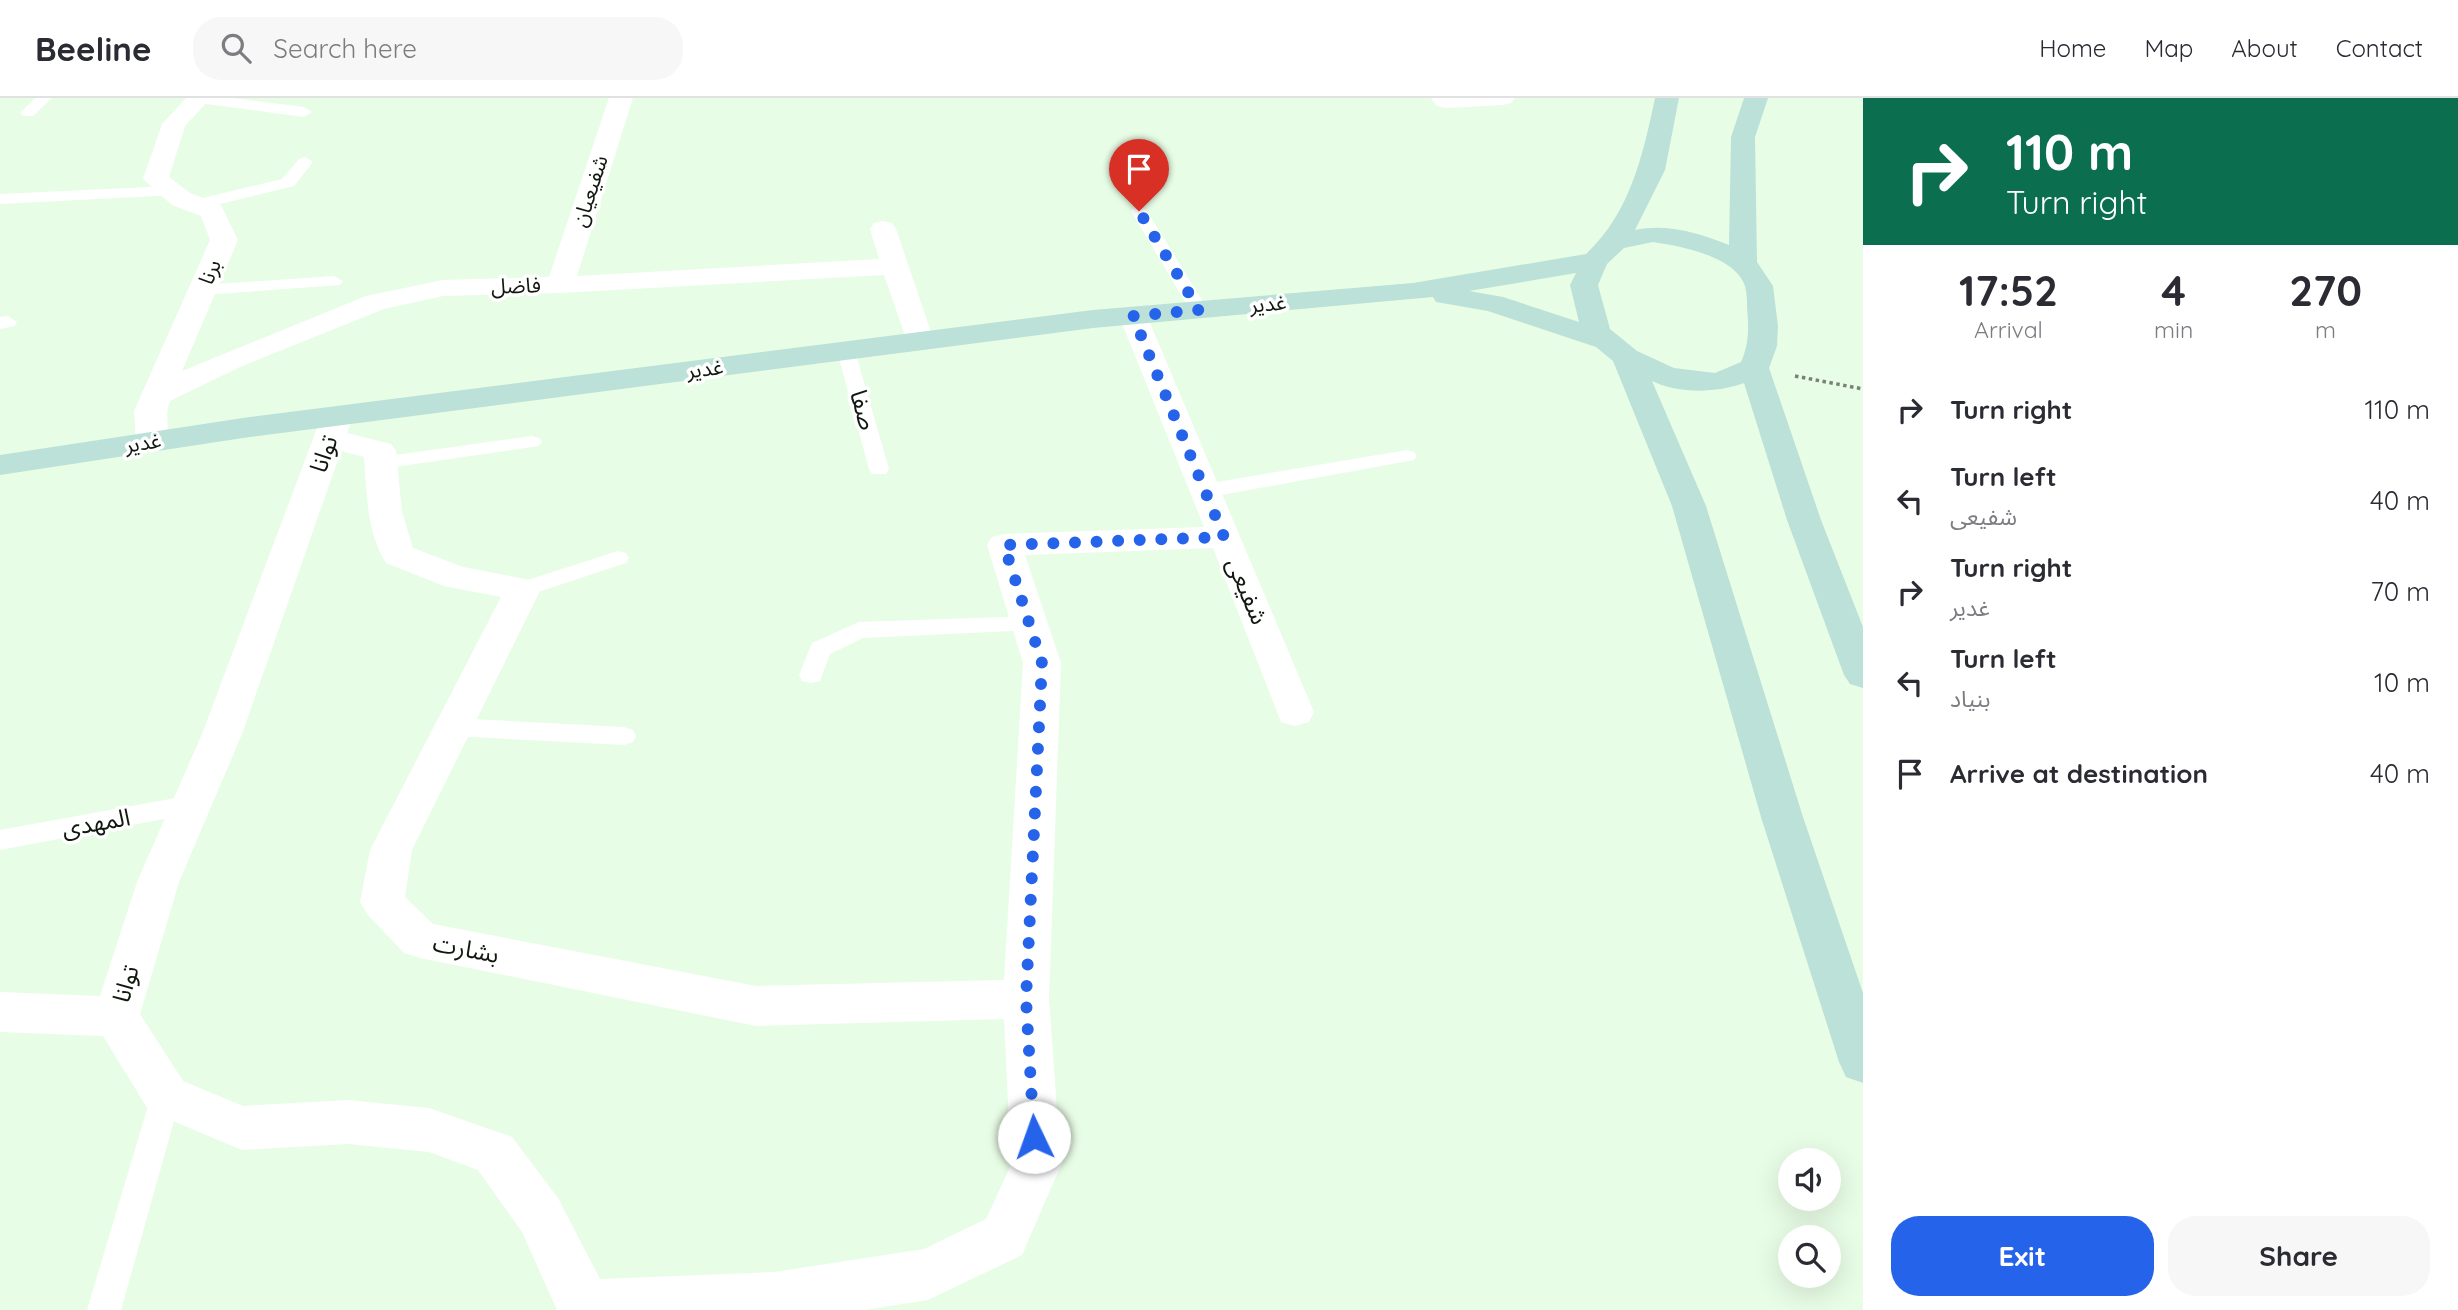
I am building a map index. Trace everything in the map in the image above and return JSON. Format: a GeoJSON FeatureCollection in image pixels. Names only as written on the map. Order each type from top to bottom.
{"type":"FeatureCollection","features":[{"type":"Feature","properties":{"kind":"main road"},"geometry":{"type":"LineString","coordinates":[[1667,98],[1652,170],[1584,285],[1596,332],[1617,349],[1689,506],[1782,817],[1863,1062]]}},
{"type":"Feature","properties":{"kind":"main road"},"geometry":{"type":"LineString","coordinates":[[1743,264],[1743,137],[1756,98]]}},
{"type":"Feature","properties":{"kind":"main road"},"geometry":{"type":"LineString","coordinates":[[1413,292],[1605,252],[1653,234],[1697,241],[1743,264],[1758,283],[1765,330],[1764,347],[1755,368],[1804,520],[1863,675]]}},
{"type":"Feature","properties":{"kind":"main road"},"geometry":{"type":"LineString","coordinates":[[1413,292],[1493,303],[1617,349],[1667,377],[1718,382],[1755,368]]}},
{"type":"Feature","properties":{"kind":"main road","name":"غدیر"},"geometry":{"type":"LineString","coordinates":[[0,466],[152,442],[334,427],[919,341],[1133,316],[1413,292]]}},
{"type":"Feature","properties":{"kind":"street"},"geometry":{"type":"LineString","coordinates":[[171,191],[156,179],[174,124],[199,98]]}},
{"type":"Feature","properties":{"kind":"street","name":"شفیعیان"},"geometry":{"type":"LineString","coordinates":[[560,285],[621,98]]}},
{"type":"Feature","properties":{"kind":"street"},"geometry":{"type":"LineString","coordinates":[[1444,99],[1503,98]]}},
{"type":"Feature","properties":{"kind":"street","name":"برنا"},"geometry":{"type":"LineString","coordinates":[[152,442],[150,411],[224,240],[212,211],[181,199],[171,191]]}},
{"type":"Feature","properties":{"kind":"street"},"geometry":{"type":"LineString","coordinates":[[883,229],[919,341]]}},
{"type":"Feature","properties":{"kind":"street","name":"فاضل"},"geometry":{"type":"LineString","coordinates":[[157,395],[229,361],[376,302],[443,288],[560,285],[895,266]]}},
{"type":"Feature","properties":{"kind":"street","name":"شفیعی"},"geometry":{"type":"LineString","coordinates":[[1133,316],[1249,591],[1295,712]]}},
{"type":"Feature","properties":{"kind":"street"},"geometry":{"type":"LineString","coordinates":[[334,427],[380,452],[385,512],[398,555],[457,579],[523,589]]}},
{"type":"Feature","properties":{"kind":"street","name":"توانا"},"geometry":{"type":"LineString","coordinates":[[166,1096],[116,1017],[158,882],[222,734],[334,427]]}},
{"type":"Feature","properties":{"kind":"street"},"geometry":{"type":"LineString","coordinates":[[166,1096],[242,1128],[348,1122],[429,1130],[495,1153],[540,1215],[584,1308],[775,1298],[928,1274],[1004,1237],[1036,1165],[1026,999],[1042,663],[1004,545],[1224,537]]}},
{"type":"Feature","properties":{"kind":"street","name":"بشارت"},"geometry":{"type":"LineString","coordinates":[[523,589],[391,850],[382,902],[420,940],[755,1006],[1026,999]]}},
{"type":"Feature","properties":{"kind":"street"},"geometry":{"type":"LineString","coordinates":[[0,1012],[116,1017]]}},
{"type":"Feature","properties":{"kind":"lane"},"geometry":{"type":"LineString","coordinates":[[28,113],[44,98]]}},
{"type":"Feature","properties":{"kind":"lane"},"geometry":{"type":"LineString","coordinates":[[199,98],[304,112]]}},
{"type":"Feature","properties":{"kind":"lane"},"geometry":{"type":"LineString","coordinates":[[196,205],[288,183],[305,163]]}},
{"type":"Feature","properties":{"kind":"lane"},"geometry":{"type":"LineString","coordinates":[[0,199],[171,191]]}},
{"type":"Feature","properties":{"kind":"lane"},"geometry":{"type":"LineString","coordinates":[[1139,211],[1199,310]]}},
{"type":"Feature","properties":{"kind":"lane"},"geometry":{"type":"LineString","coordinates":[[203,290],[334,281]]}},
{"type":"Feature","properties":{"kind":"lane","name":"صفا"},"geometry":{"type":"LineString","coordinates":[[846,351],[879,469]]}},
{"type":"Feature","properties":{"kind":"lane"},"geometry":{"type":"LineString","coordinates":[[381,463],[532,442]]}},
{"type":"Feature","properties":{"kind":"lane"},"geometry":{"type":"LineString","coordinates":[[1205,491],[1406,456]]}},
{"type":"Feature","properties":{"kind":"lane"},"geometry":{"type":"LineString","coordinates":[[523,589],[618,558]]}},
{"type":"Feature","properties":{"kind":"lane"},"geometry":{"type":"LineString","coordinates":[[811,675],[820,649],[859,631],[1029,624]]}},
{"type":"Feature","properties":{"kind":"lane"},"geometry":{"type":"LineString","coordinates":[[453,727],[624,736]]}},
{"type":"Feature","properties":{"kind":"lane","name":"المهدی"},"geometry":{"type":"LineString","coordinates":[[0,840],[191,805]]}},
{"type":"Feature","properties":{"kind":"lane"},"geometry":{"type":"LineString","coordinates":[[104,1310],[166,1096]]}},
{"type":"Feature","properties":{"kind":"path"},"geometry":{"type":"LineString","coordinates":[[1755,368],[1863,389]]}},
{"type":"Feature","properties":{"kind":"route"},"geometry":{"type":"LineString","coordinates":[[1034,1137],[1026,999],[1042,663],[1004,545],[1224,537],[1133,316],[1199,310],[1139,211]]}}]}
